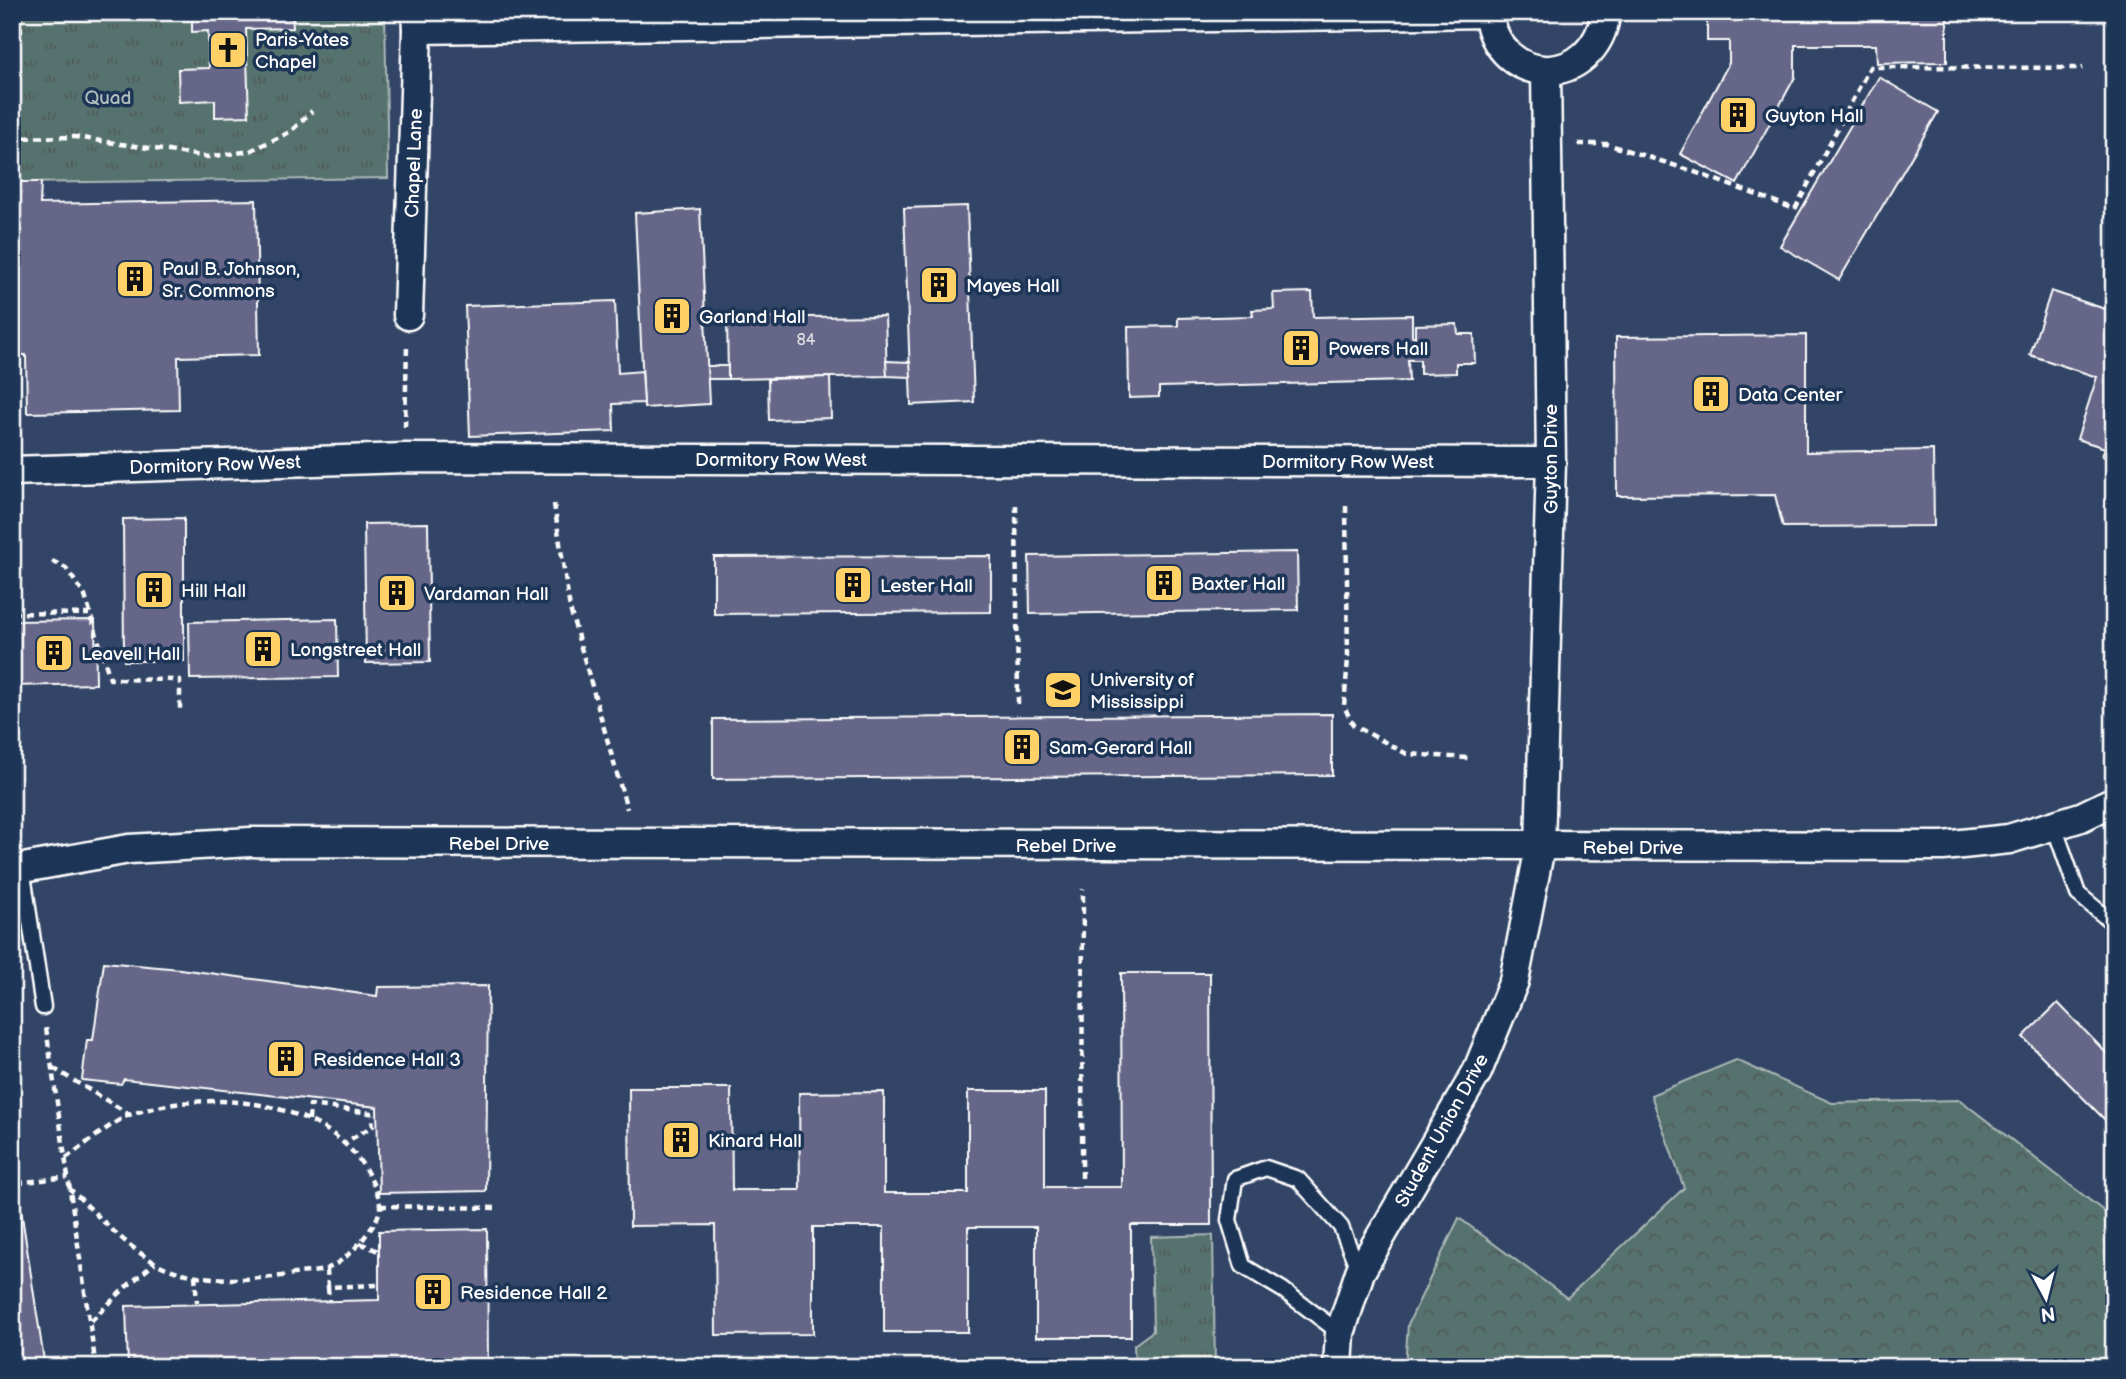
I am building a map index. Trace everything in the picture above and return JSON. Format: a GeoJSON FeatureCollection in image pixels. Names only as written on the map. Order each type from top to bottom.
{"type":"FeatureCollection","features":[{"type":"Feature","properties":{"kind":"street"},"geometry":{"type":"LineString","coordinates":[[417,21],[1488,13],[1491,31],[1499,47],[1528,68],[1546,71],[1565,68],[1582,60],[1596,46],[1604,29],[1606,12]]}},
{"type":"Feature","properties":{"kind":"street","name":"Chapel Lane"},"geometry":{"type":"LineString","coordinates":[[408,314],[417,21]]}},
{"type":"Feature","properties":{"kind":"street","name":"Guyton Drive"},"geometry":{"type":"LineString","coordinates":[[1540,847],[1551,461],[1546,71]]}},
{"type":"Feature","properties":{"kind":"street","name":"Dormitory Row West"},"geometry":{"type":"LineString","coordinates":[[12,471],[405,458],[1551,461]]}},
{"type":"Feature","properties":{"kind":"street","name":"Rebel Drive"},"geometry":{"type":"LineString","coordinates":[[17,869],[129,849],[251,842],[1942,846],[2009,839],[2081,817],[2114,801]]}},
{"type":"Feature","properties":{"kind":"street","name":"Student Union Drive"},"geometry":{"type":"LineString","coordinates":[[1338,1367],[1340,1333],[1360,1272],[1477,1072],[1514,981],[1540,847]]}},
{"type":"Feature","properties":{"kind":"lane"},"geometry":{"type":"LineString","coordinates":[[2054,826],[2078,894],[2114,924]]}},
{"type":"Feature","properties":{"kind":"lane"},"geometry":{"type":"LineString","coordinates":[[17,869],[43,1007]]}},
{"type":"Feature","properties":{"kind":"lane"},"geometry":{"type":"LineString","coordinates":[[1340,1333],[1283,1290],[1243,1266],[1229,1220],[1235,1179],[1266,1168],[1298,1179],[1341,1227],[1360,1272]]}},
{"type":"Feature","properties":{"kind":"path"},"geometry":{"type":"LineString","coordinates":[[12,36],[21,36],[20,13],[180,14]]}},
{"type":"Feature","properties":{"kind":"path"},"geometry":{"type":"LineString","coordinates":[[1574,144],[1607,144],[1689,170],[1795,209],[1870,67],[2083,68]]}},
{"type":"Feature","properties":{"kind":"path"},"geometry":{"type":"LineString","coordinates":[[12,138],[75,137],[208,157],[250,151],[290,132],[312,111]]}},
{"type":"Feature","properties":{"kind":"path"},"geometry":{"type":"LineString","coordinates":[[404,438],[408,314]]}},
{"type":"Feature","properties":{"kind":"path"},"geometry":{"type":"LineString","coordinates":[[554,504],[570,609],[627,809]]}},
{"type":"Feature","properties":{"kind":"path"},"geometry":{"type":"LineString","coordinates":[[1016,505],[1018,705]]}},
{"type":"Feature","properties":{"kind":"path"},"geometry":{"type":"LineString","coordinates":[[1346,506],[1348,659],[1344,706],[1353,725],[1406,754],[1469,758]]}},
{"type":"Feature","properties":{"kind":"path"},"geometry":{"type":"LineString","coordinates":[[52,561],[66,568],[85,596],[110,679],[180,680],[180,710]]}},
{"type":"Feature","properties":{"kind":"path"},"geometry":{"type":"LineString","coordinates":[[12,614],[89,614]]}},
{"type":"Feature","properties":{"kind":"path"},"geometry":{"type":"LineString","coordinates":[[1082,1178],[1083,889]]}},
{"type":"Feature","properties":{"kind":"path"},"geometry":{"type":"LineString","coordinates":[[43,1007],[96,1367]]}},
{"type":"Feature","properties":{"kind":"path"},"geometry":{"type":"LineString","coordinates":[[53,1068],[129,1114]]}},
{"type":"Feature","properties":{"kind":"path"},"geometry":{"type":"LineString","coordinates":[[66,1158],[129,1114],[185,1101],[234,1101],[288,1111],[309,1120],[344,1143],[358,1158],[372,1181],[380,1206],[373,1227],[360,1243],[327,1269],[247,1280],[195,1275],[155,1263],[122,1239],[71,1189]]}},
{"type":"Feature","properties":{"kind":"path"},"geometry":{"type":"LineString","coordinates":[[309,1120],[310,1105],[371,1113],[373,1126],[344,1143]]}},
{"type":"Feature","properties":{"kind":"path"},"geometry":{"type":"LineString","coordinates":[[17,1183],[68,1177]]}},
{"type":"Feature","properties":{"kind":"path"},"geometry":{"type":"LineString","coordinates":[[380,1206],[498,1208]]}},
{"type":"Feature","properties":{"kind":"path"},"geometry":{"type":"LineString","coordinates":[[360,1243],[378,1251]]}},
{"type":"Feature","properties":{"kind":"path"},"geometry":{"type":"LineString","coordinates":[[90,1321],[155,1263]]}},
{"type":"Feature","properties":{"kind":"path"},"geometry":{"type":"LineString","coordinates":[[327,1269],[329,1301]]}},
{"type":"Feature","properties":{"kind":"path"},"geometry":{"type":"LineString","coordinates":[[195,1275],[197,1302]]}},
{"type":"Feature","properties":{"kind":"path"},"geometry":{"type":"LineString","coordinates":[[328,1287],[379,1284]]}},
{"type":"Feature","properties":{"kind":"shaded area","name":"University of Mississippi"},"geometry":{"type":"Polygon","coordinates":[[[12,12],[2114,12],[2114,1367],[12,1367],[12,12]]]}},
{"type":"Feature","properties":{"kind":"green space","name":"Quad"},"geometry":{"type":"Polygon","coordinates":[[[12,12],[385,12],[388,178],[12,183],[12,12]]]}},
{"type":"Feature","properties":{"kind":"green space"},"geometry":{"type":"Polygon","coordinates":[[[1736,1060],[1832,1103],[1960,1100],[2114,1219],[2114,1367],[1405,1367],[1408,1324],[1459,1218],[1567,1298],[1684,1188],[1651,1095],[1736,1060]]]}},
{"type":"Feature","properties":{"kind":"green space"},"geometry":{"type":"Polygon","coordinates":[[[1213,1235],[1215,1367],[1135,1367],[1134,1345],[1153,1331],[1151,1237],[1213,1235]]]}},
{"type":"Feature","properties":{"kind":"building","name":"Paris-Yates Chapel"},"geometry":{"type":"Polygon","coordinates":[[[192,12],[292,12],[293,28],[246,29],[249,116],[215,117],[215,100],[179,102],[178,69],[209,68],[208,31],[192,32],[192,12]]]}},
{"type":"Feature","properties":{"kind":"building","name":"Guyton Hall"},"geometry":{"type":"Polygon","coordinates":[[[1707,12],[1947,12],[1947,62],[1877,63],[1876,45],[1795,45],[1795,77],[1737,184],[1680,154],[1729,63],[1729,41],[1707,41],[1707,12]]]}},
{"type":"Feature","properties":{"kind":"building"},"geometry":{"type":"Polygon","coordinates":[[[1879,77],[1938,112],[1839,280],[1780,246],[1879,77]]]}},
{"type":"Feature","properties":{"kind":"building","name":"Paul B. Johnson, Sr. Commons"},"geometry":{"type":"Polygon","coordinates":[[[12,182],[41,182],[40,204],[256,200],[259,355],[178,357],[179,410],[27,413],[26,355],[12,355],[12,182]]]}},
{"type":"Feature","properties":{"kind":"building","name":"Mayes Hall"},"geometry":{"type":"Polygon","coordinates":[[[967,206],[974,402],[911,405],[904,208],[967,206]]]}},
{"type":"Feature","properties":{"kind":"building","name":"Garland Hall"},"geometry":{"type":"Polygon","coordinates":[[[700,209],[709,404],[644,408],[635,213],[700,209]]]}},
{"type":"Feature","properties":{"kind":"building"},"geometry":{"type":"Polygon","coordinates":[[[2051,291],[2114,312],[2114,460],[2102,456],[2105,448],[2077,439],[2097,377],[2030,355],[2051,291]]]}},
{"type":"Feature","properties":{"kind":"building","name":"Powers Hall"},"geometry":{"type":"Polygon","coordinates":[[[1312,292],[1313,317],[1412,315],[1412,336],[1415,337],[1415,325],[1457,324],[1458,334],[1474,334],[1475,363],[1456,363],[1456,373],[1420,374],[1420,360],[1408,360],[1409,381],[1159,387],[1159,397],[1129,398],[1128,327],[1178,326],[1178,318],[1253,316],[1252,310],[1274,309],[1273,293],[1312,292]]]}},
{"type":"Feature","properties":{"kind":"building"},"geometry":{"type":"Polygon","coordinates":[[[615,301],[618,373],[642,371],[644,403],[613,404],[614,431],[470,436],[465,306],[615,301]]]}},
{"type":"Feature","properties":{"kind":"building"},"geometry":{"type":"Polygon","coordinates":[[[885,316],[887,376],[728,379],[727,318],[885,316]]]}},
{"type":"Feature","properties":{"kind":"building","name":"Data Center"},"geometry":{"type":"Polygon","coordinates":[[[1806,335],[1806,452],[1933,450],[1934,526],[1783,527],[1775,495],[1617,496],[1616,337],[1806,335]]]}},
{"type":"Feature","properties":{"kind":"building"},"geometry":{"type":"Polygon","coordinates":[[[886,361],[910,362],[911,377],[887,376],[886,361]]]}},
{"type":"Feature","properties":{"kind":"building"},"geometry":{"type":"Polygon","coordinates":[[[707,366],[728,366],[728,379],[708,379],[707,366]]]}},
{"type":"Feature","properties":{"kind":"building"},"geometry":{"type":"Polygon","coordinates":[[[830,377],[831,418],[769,420],[768,379],[830,377]]]}},
{"type":"Feature","properties":{"kind":"building","name":"Hill Hall"},"geometry":{"type":"Polygon","coordinates":[[[184,518],[184,661],[124,661],[123,519],[184,518]]]}},
{"type":"Feature","properties":{"kind":"building","name":"Vardaman Hall"},"geometry":{"type":"Polygon","coordinates":[[[428,523],[430,662],[366,663],[364,524],[428,523]]]}},
{"type":"Feature","properties":{"kind":"building","name":"Baxter Hall"},"geometry":{"type":"Polygon","coordinates":[[[1297,552],[1298,610],[1030,614],[1029,556],[1297,552]]]}},
{"type":"Feature","properties":{"kind":"building","name":"Lester Hall"},"geometry":{"type":"Polygon","coordinates":[[[991,556],[991,612],[714,614],[714,557],[991,556]]]}},
{"type":"Feature","properties":{"kind":"building","name":"Longstreet Hall"},"geometry":{"type":"Polygon","coordinates":[[[337,619],[338,677],[190,679],[189,622],[337,619]]]}},
{"type":"Feature","properties":{"kind":"building","name":"Leavell Hall"},"geometry":{"type":"Polygon","coordinates":[[[95,620],[96,684],[12,686],[12,621],[95,620]]]}},
{"type":"Feature","properties":{"kind":"building","name":"Sam-Gerard Hall"},"geometry":{"type":"Polygon","coordinates":[[[1332,714],[1332,775],[713,779],[713,719],[1332,714]]]}},
{"type":"Feature","properties":{"kind":"building","name":"Residence Hall 3"},"geometry":{"type":"Polygon","coordinates":[[[104,962],[180,969],[377,996],[378,987],[488,986],[486,1191],[379,1193],[377,1107],[124,1079],[121,1084],[82,1080],[87,1040],[93,1040],[104,962]]]}},
{"type":"Feature","properties":{"kind":"building","name":"Kinard Hall"},"geometry":{"type":"Polygon","coordinates":[[[1121,973],[1210,973],[1211,1225],[1131,1225],[1131,1337],[1036,1337],[1036,1227],[968,1227],[968,1332],[884,1332],[884,1227],[813,1227],[813,1334],[716,1335],[715,1225],[630,1226],[629,1088],[731,1088],[732,1190],[800,1190],[799,1093],[884,1092],[884,1193],[968,1193],[968,1091],[1045,1091],[1045,1187],[1122,1187],[1121,973]]]}},
{"type":"Feature","properties":{"kind":"building"},"geometry":{"type":"Polygon","coordinates":[[[2058,1003],[2114,1061],[2114,1129],[2023,1037],[2058,1003]]]}},
{"type":"Feature","properties":{"kind":"building"},"geometry":{"type":"Polygon","coordinates":[[[12,1152],[17,1183],[45,1367],[12,1367],[12,1152]]]}},
{"type":"Feature","properties":{"kind":"building","name":"Residence Hall 2"},"geometry":{"type":"Polygon","coordinates":[[[487,1229],[488,1367],[128,1367],[126,1306],[379,1300],[379,1231],[487,1229]]]}},
{"type":"Feature","properties":{"kind":"place","name":"Paris-Yates Chapel"},"geometry":{"type":"Point","coordinates":[228,50]}},
{"type":"Feature","properties":{"kind":"place","name":"Guyton Hall"},"geometry":{"type":"Point","coordinates":[1738,115]}},
{"type":"Feature","properties":{"kind":"place","name":"Paul B. Johnson, Sr. Commons"},"geometry":{"type":"Point","coordinates":[135,279]}},
{"type":"Feature","properties":{"kind":"place","name":"Mayes Hall"},"geometry":{"type":"Point","coordinates":[939,285]}},
{"type":"Feature","properties":{"kind":"place","name":"Garland Hall"},"geometry":{"type":"Point","coordinates":[672,316]}},
{"type":"Feature","properties":{"kind":"place","name":"Powers Hall"},"geometry":{"type":"Point","coordinates":[1301,348]}},
{"type":"Feature","properties":{"kind":"place","name":"Data Center"},"geometry":{"type":"Point","coordinates":[1711,394]}},
{"type":"Feature","properties":{"kind":"place","name":"Baxter Hall"},"geometry":{"type":"Point","coordinates":[1164,583]}},
{"type":"Feature","properties":{"kind":"place","name":"Lester Hall"},"geometry":{"type":"Point","coordinates":[853,585]}},
{"type":"Feature","properties":{"kind":"place","name":"Hill Hall"},"geometry":{"type":"Point","coordinates":[154,590]}},
{"type":"Feature","properties":{"kind":"place","name":"Vardaman Hall"},"geometry":{"type":"Point","coordinates":[397,593]}},
{"type":"Feature","properties":{"kind":"place","name":"Longstreet Hall"},"geometry":{"type":"Point","coordinates":[263,649]}},
{"type":"Feature","properties":{"kind":"place","name":"Leavell Hall"},"geometry":{"type":"Point","coordinates":[54,653]}},
{"type":"Feature","properties":{"kind":"place","name":"University of Mississippi"},"geometry":{"type":"Point","coordinates":[1063,690]}},
{"type":"Feature","properties":{"kind":"place","name":"Sam-Gerard Hall"},"geometry":{"type":"Point","coordinates":[1022,747]}},
{"type":"Feature","properties":{"kind":"place","name":"Residence Hall 3"},"geometry":{"type":"Point","coordinates":[286,1059]}},
{"type":"Feature","properties":{"kind":"place","name":"Kinard Hall"},"geometry":{"type":"Point","coordinates":[681,1140]}},
{"type":"Feature","properties":{"kind":"place","name":"Residence Hall 2"},"geometry":{"type":"Point","coordinates":[433,1292]}}]}
